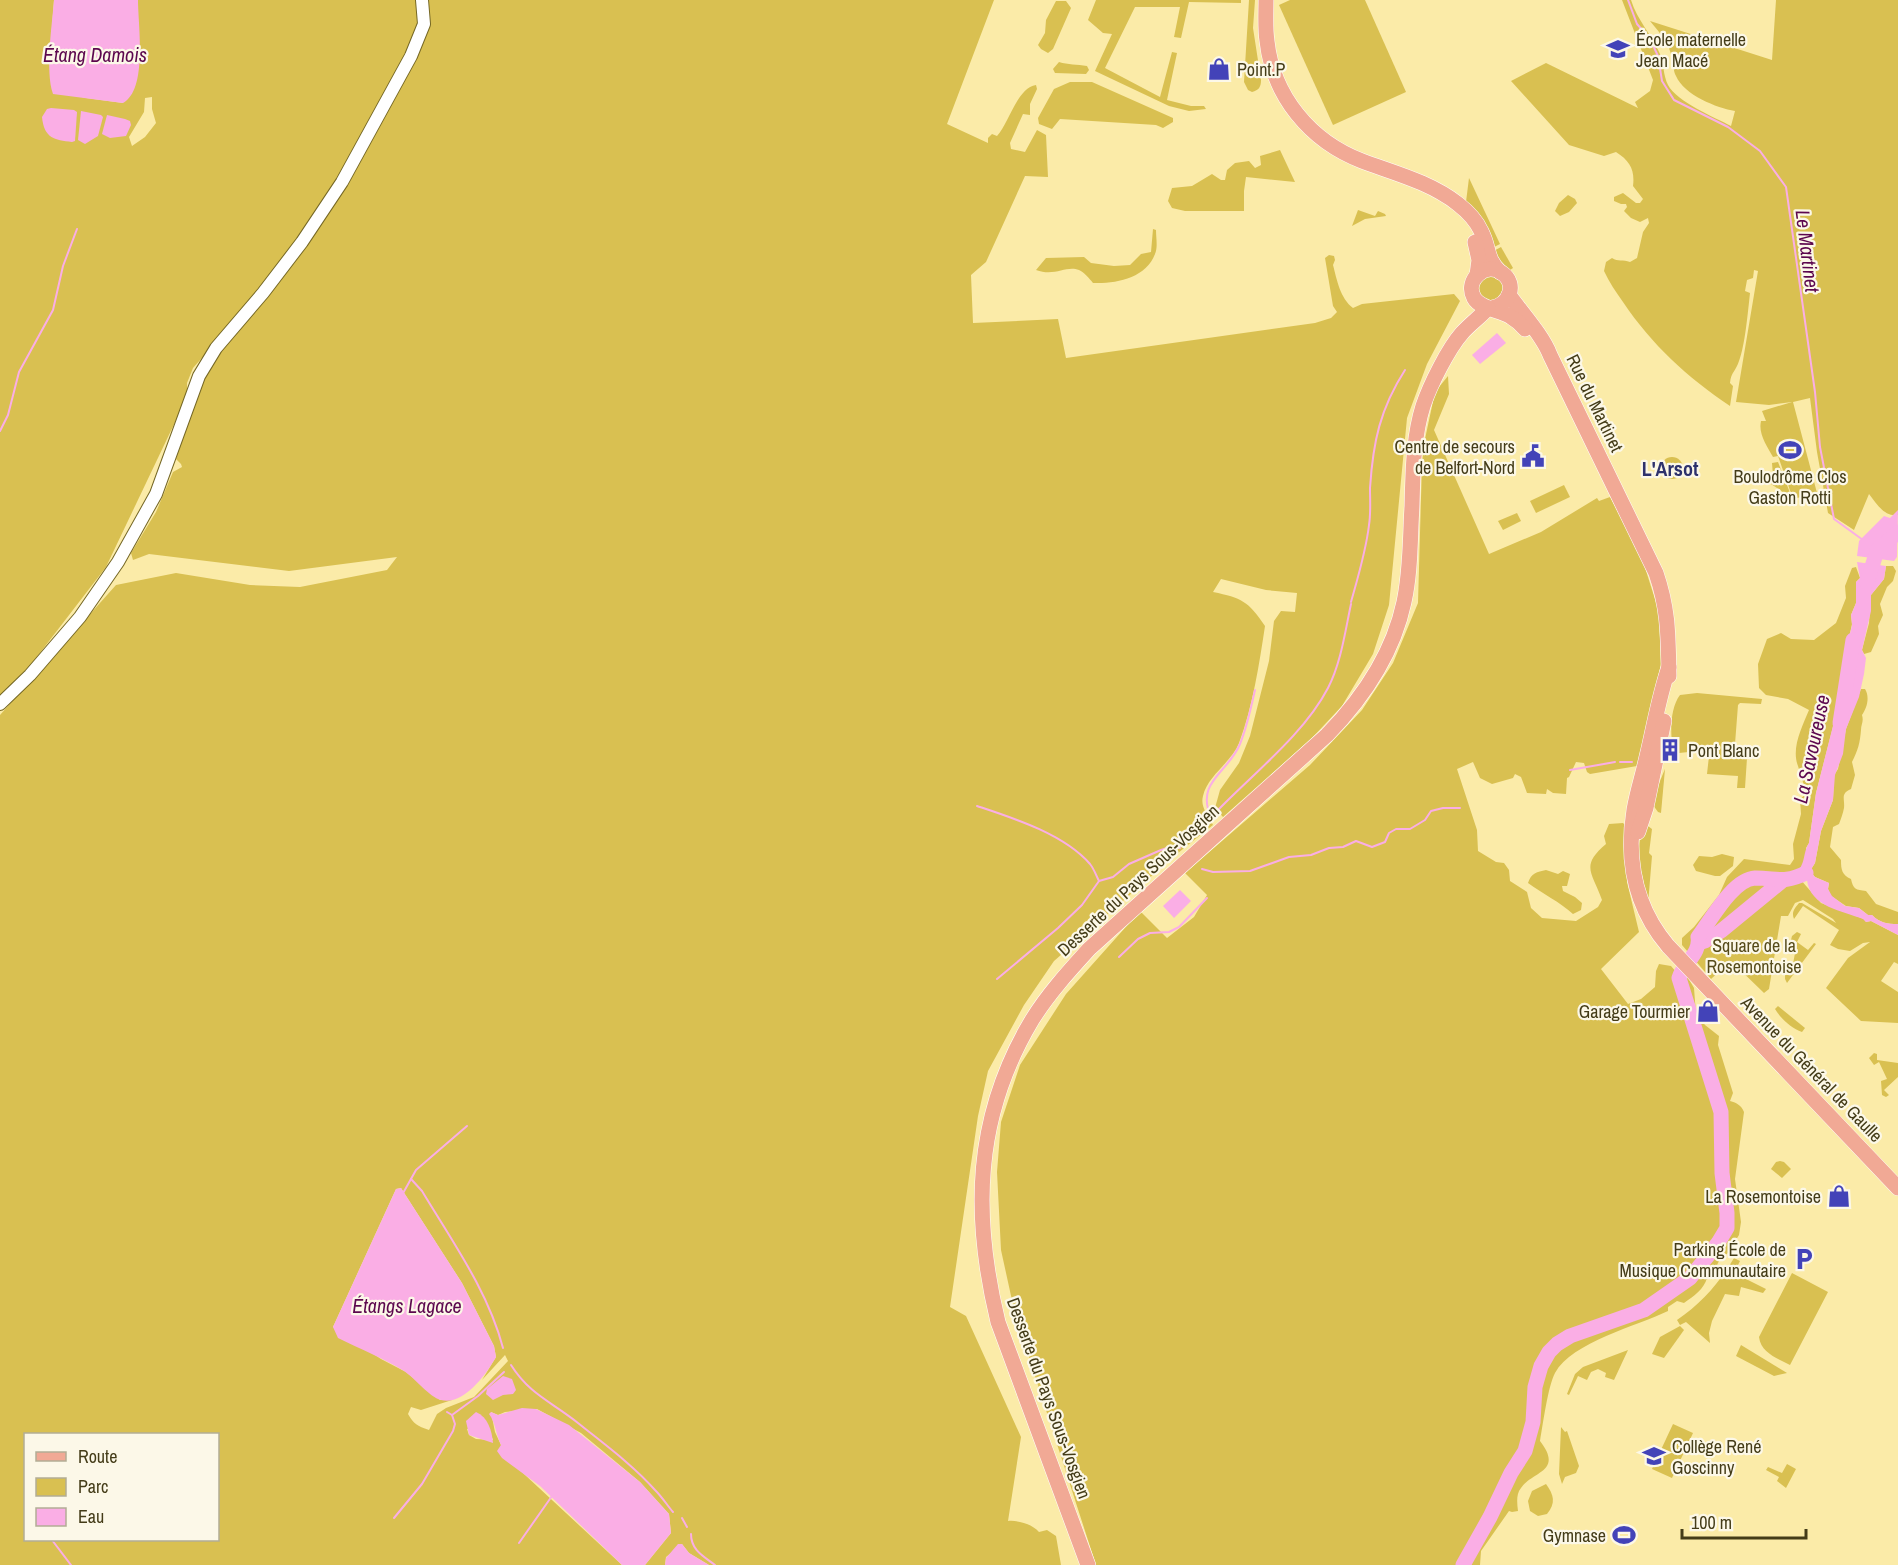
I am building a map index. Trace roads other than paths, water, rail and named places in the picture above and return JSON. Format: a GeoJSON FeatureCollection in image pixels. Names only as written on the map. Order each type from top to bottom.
{"type":"FeatureCollection","features":[{"type":"Feature","properties":{"kind":"main road"},"geometry":{"type":"LineString","coordinates":[[1261,0],[1263,59],[1272,89],[1287,117],[1310,141],[1342,162],[1434,199],[1452,210],[1463,221],[1474,240],[1479,260],[1462,333]]}},
{"type":"Feature","properties":{"kind":"main road"},"geometry":{"type":"LineString","coordinates":[[1266,0],[1267,43],[1270,58],[1279,85],[1295,112],[1316,134],[1340,151],[1429,187],[1459,205],[1476,222],[1484,237],[1489,258],[1509,283],[1509,295],[1502,305],[1490,308]]}},
{"type":"Feature","properties":{"kind":"main road"},"geometry":{"type":"LineString","coordinates":[[1477,275],[1488,270],[1500,272]]}},
{"type":"Feature","properties":{"kind":"main road","name":"Rue du Martinet"},"geometry":{"type":"LineString","coordinates":[[1509,295],[1521,314],[1546,343],[1641,540],[1656,573],[1664,601],[1670,640],[1669,691],[1661,740],[1633,861]]}},
{"type":"Feature","properties":{"kind":"main road"},"geometry":{"type":"LineString","coordinates":[[1472,296],[1479,304],[1514,319],[1550,355]]}},
{"type":"Feature","properties":{"kind":"main road","name":"Desserte du Pays Sous-Vosgien"},"geometry":{"type":"LineString","coordinates":[[1088,1565],[1002,1333],[989,1284],[981,1217],[981,1186],[987,1136],[995,1106],[1017,1048],[1032,1020],[1059,982],[1107,931],[1328,735],[1372,681],[1392,642],[1404,601],[1408,573],[1415,445],[1424,405],[1443,363],[1462,333],[1490,308]]}},
{"type":"Feature","properties":{"kind":"main road","name":"Avenue du Général de Gaulle"},"geometry":{"type":"LineString","coordinates":[[1633,861],[1635,882],[1642,907],[1657,932],[1675,954],[1898,1188]]}},
{"type":"Feature","properties":{"kind":"street"},"geometry":{"type":"LineString","coordinates":[[0,704],[30,675],[80,617],[118,562],[156,494],[199,376],[216,348],[263,293],[302,242],[342,182],[411,56],[424,24],[422,0]]}},
{"type":"Feature","properties":{"kind":"water","name":"Étang Damois"},"geometry":{"type":"Polygon","coordinates":[[[54,0],[138,0],[139,71],[131,96],[123,103],[53,94],[49,61],[54,0]]]}},
{"type":"Feature","properties":{"kind":"water"},"geometry":{"type":"Polygon","coordinates":[[[47,109],[77,112],[75,141],[60,140],[48,134],[42,117],[47,109]]]}},
{"type":"Feature","properties":{"kind":"water"},"geometry":{"type":"Polygon","coordinates":[[[81,111],[103,117],[98,136],[85,144],[78,140],[81,111]]]}},
{"type":"Feature","properties":{"kind":"water"},"geometry":{"type":"Polygon","coordinates":[[[107,115],[130,121],[131,125],[126,136],[110,138],[102,134],[107,115]]]}},
{"type":"Feature","properties":{"kind":"water"},"geometry":{"type":"Polygon","coordinates":[[[1497,333],[1506,343],[1480,364],[1472,355],[1497,333]]]}},
{"type":"Feature","properties":{"kind":"water"},"geometry":{"type":"Polygon","coordinates":[[[1898,510],[1897,557],[1894,561],[1857,556],[1859,541],[1884,516],[1890,518],[1898,510]]]}},
{"type":"Feature","properties":{"kind":"water"},"geometry":{"type":"Polygon","coordinates":[[[1857,562],[1886,566],[1884,579],[1871,595],[1871,611],[1862,650],[1866,658],[1859,697],[1846,729],[1843,754],[1835,775],[1833,800],[1821,831],[1815,863],[1810,871],[1815,877],[1829,883],[1828,889],[1832,896],[1845,906],[1859,908],[1878,920],[1898,924],[1898,935],[1871,921],[1866,922],[1829,907],[1814,896],[1807,880],[1800,879],[1796,882],[1794,876],[1803,863],[1809,843],[1816,793],[1837,710],[1850,697],[1856,666],[1845,656],[1852,625],[1851,615],[1856,603],[1856,582],[1860,578],[1857,562]]]}},
{"type":"Feature","properties":{"kind":"water"},"geometry":{"type":"Polygon","coordinates":[[[1180,890],[1191,901],[1174,918],[1163,906],[1180,890]]]}},
{"type":"Feature","properties":{"kind":"water","name":"Étangs Lagace"},"geometry":{"type":"Polygon","coordinates":[[[401,1188],[462,1283],[494,1346],[496,1357],[481,1379],[466,1393],[450,1401],[436,1398],[404,1371],[338,1338],[333,1327],[396,1189],[401,1188]]]}},
{"type":"Feature","properties":{"kind":"water"},"geometry":{"type":"Polygon","coordinates":[[[503,1376],[512,1379],[516,1390],[513,1394],[503,1395],[493,1400],[486,1394],[487,1389],[503,1376]]]}},
{"type":"Feature","properties":{"kind":"water"},"geometry":{"type":"Polygon","coordinates":[[[522,1408],[536,1409],[569,1425],[640,1482],[669,1514],[671,1533],[645,1565],[622,1565],[540,1486],[502,1458],[497,1451],[501,1445],[489,1414],[491,1412],[498,1415],[522,1408]]]}},
{"type":"Feature","properties":{"kind":"water"},"geometry":{"type":"Polygon","coordinates":[[[476,1412],[484,1417],[489,1425],[493,1443],[469,1435],[466,1421],[476,1412]]]}},
{"type":"Feature","properties":{"kind":"water"},"geometry":{"type":"Polygon","coordinates":[[[678,1544],[682,1544],[689,1553],[709,1565],[665,1565],[666,1558],[678,1544]]]}},
{"type":"Feature","properties":{"kind":"waterway","name":"Le Martinet"},"geometry":{"type":"LineString","coordinates":[[1628,0],[1637,24],[1650,39],[1658,56],[1662,81],[1674,100],[1728,127],[1760,151],[1786,187],[1815,392],[1820,447],[1834,519],[1863,540]]}},
{"type":"Feature","properties":{"kind":"waterway"},"geometry":{"type":"LineString","coordinates":[[0,431],[8,415],[19,372],[53,310],[63,266],[77,229]]}},
{"type":"Feature","properties":{"kind":"waterway"},"geometry":{"type":"LineString","coordinates":[[1351,602],[1368,535],[1371,471],[1379,426],[1389,398],[1405,370]]}},
{"type":"Feature","properties":{"kind":"waterway","name":"Le Martinet"},"geometry":{"type":"LineString","coordinates":[[1867,582],[1877,551],[1898,532]]}},
{"type":"Feature","properties":{"kind":"waterway"},"geometry":{"type":"LineString","coordinates":[[1219,809],[1278,752],[1318,705],[1336,668],[1351,604]]}},
{"type":"Feature","properties":{"kind":"waterway","name":"La Savoureuse"},"geometry":{"type":"LineString","coordinates":[[1840,723],[1853,640]]}},
{"type":"Feature","properties":{"kind":"waterway"},"geometry":{"type":"LineString","coordinates":[[1178,847],[1211,817],[1207,805],[1210,786],[1240,744],[1255,690]]}},
{"type":"Feature","properties":{"kind":"waterway"},"geometry":{"type":"LineString","coordinates":[[1570,770],[1615,762]]}},
{"type":"Feature","properties":{"kind":"waterway"},"geometry":{"type":"LineString","coordinates":[[1620,762],[1632,762]]}},
{"type":"Feature","properties":{"kind":"waterway"},"geometry":{"type":"LineString","coordinates":[[977,806],[1037,828],[1066,844],[1090,864],[1099,881]]}},
{"type":"Feature","properties":{"kind":"waterway"},"geometry":{"type":"LineString","coordinates":[[1202,869],[1213,872],[1250,871],[1289,857],[1311,855],[1329,848],[1343,847],[1356,841],[1372,847],[1385,842],[1389,833],[1396,829],[1410,829],[1425,820],[1431,811],[1460,808]]}},
{"type":"Feature","properties":{"kind":"waterway"},"geometry":{"type":"LineString","coordinates":[[997,979],[1082,905],[1099,881],[1113,877],[1129,864],[1161,850],[1173,846],[1180,848]]}},
{"type":"Feature","properties":{"kind":"waterway","name":"La Rosemontoise"},"geometry":{"type":"LineString","coordinates":[[1463,1565],[1525,1451],[1533,1422],[1535,1387],[1541,1366],[1549,1352],[1570,1336],[1644,1310],[1690,1278],[1727,1228],[1722,1173],[1721,1112],[1679,978],[1697,948],[1698,937],[1723,901],[1739,885],[1755,878],[1780,880],[1806,873]]}},
{"type":"Feature","properties":{"kind":"waterway"},"geometry":{"type":"LineString","coordinates":[[1699,943],[1721,931],[1782,881]]}},
{"type":"Feature","properties":{"kind":"waterway"},"geometry":{"type":"LineString","coordinates":[[1119,957],[1138,939],[1150,933],[1169,932],[1179,927],[1207,898]]}},
{"type":"Feature","properties":{"kind":"waterway"},"geometry":{"type":"LineString","coordinates":[[402,1195],[416,1170],[467,1126]]}},
{"type":"Feature","properties":{"kind":"waterway"},"geometry":{"type":"LineString","coordinates":[[411,1179],[422,1191],[479,1286],[503,1348]]}},
{"type":"Feature","properties":{"kind":"waterway"},"geometry":{"type":"LineString","coordinates":[[511,1365],[534,1391],[578,1423],[637,1472],[673,1512]]}},
{"type":"Feature","properties":{"kind":"waterway"},"geometry":{"type":"LineString","coordinates":[[447,1412],[452,1415],[478,1396],[504,1372]]}},
{"type":"Feature","properties":{"kind":"waterway"},"geometry":{"type":"LineString","coordinates":[[394,1518],[422,1484],[453,1431],[455,1424],[452,1415]]}},
{"type":"Feature","properties":{"kind":"waterway"},"geometry":{"type":"LineString","coordinates":[[519,1543],[552,1496]]}},
{"type":"Feature","properties":{"kind":"waterway"},"geometry":{"type":"LineString","coordinates":[[682,1518],[687,1527]]}},
{"type":"Feature","properties":{"kind":"waterway"},"geometry":{"type":"LineString","coordinates":[[691,1534],[695,1548],[715,1565]]}},
{"type":"Feature","properties":{"kind":"waterway"},"geometry":{"type":"LineString","coordinates":[[53,1541],[71,1565]]}},
{"type":"Feature","properties":{"kind":"place","name":"École maternelle Jean Macé"},"geometry":{"type":"Point","coordinates":[1618,49]}},
{"type":"Feature","properties":{"kind":"place","name":"Point.P"},"geometry":{"type":"Point","coordinates":[1219,69]}},
{"type":"Feature","properties":{"kind":"place","name":"Boulodrôme Clos Gaston Rotti"},"geometry":{"type":"Point","coordinates":[1790,450]}},
{"type":"Feature","properties":{"kind":"place","name":"Centre de secours de Belfort-Nord"},"geometry":{"type":"Point","coordinates":[1533,456]}},
{"type":"Feature","properties":{"kind":"place","name":"Pont Blanc"},"geometry":{"type":"Point","coordinates":[1670,750]}},
{"type":"Feature","properties":{"kind":"place","name":"Garage Tourmier"},"geometry":{"type":"Point","coordinates":[1708,1011]}},
{"type":"Feature","properties":{"kind":"place","name":"La Rosemontoise"},"geometry":{"type":"Point","coordinates":[1839,1196]}},
{"type":"Feature","properties":{"kind":"place","name":"Parking École de Musique Communautaire"},"geometry":{"type":"Point","coordinates":[1804,1259]}},
{"type":"Feature","properties":{"kind":"place","name":"Collège René Goscinny"},"geometry":{"type":"Point","coordinates":[1654,1456]}},
{"type":"Feature","properties":{"kind":"place","name":"Gymnase"},"geometry":{"type":"Point","coordinates":[1624,1535]}},
{"type":"Feature","properties":{"kind":"district","name":"L'Arsot"},"geometry":{"type":"Point","coordinates":[1670,468]}},
{"type":"Feature","properties":{"kind":"park label","name":"Square de la Rosemontoise"},"geometry":{"type":"Point","coordinates":[1754,955]}}]}
